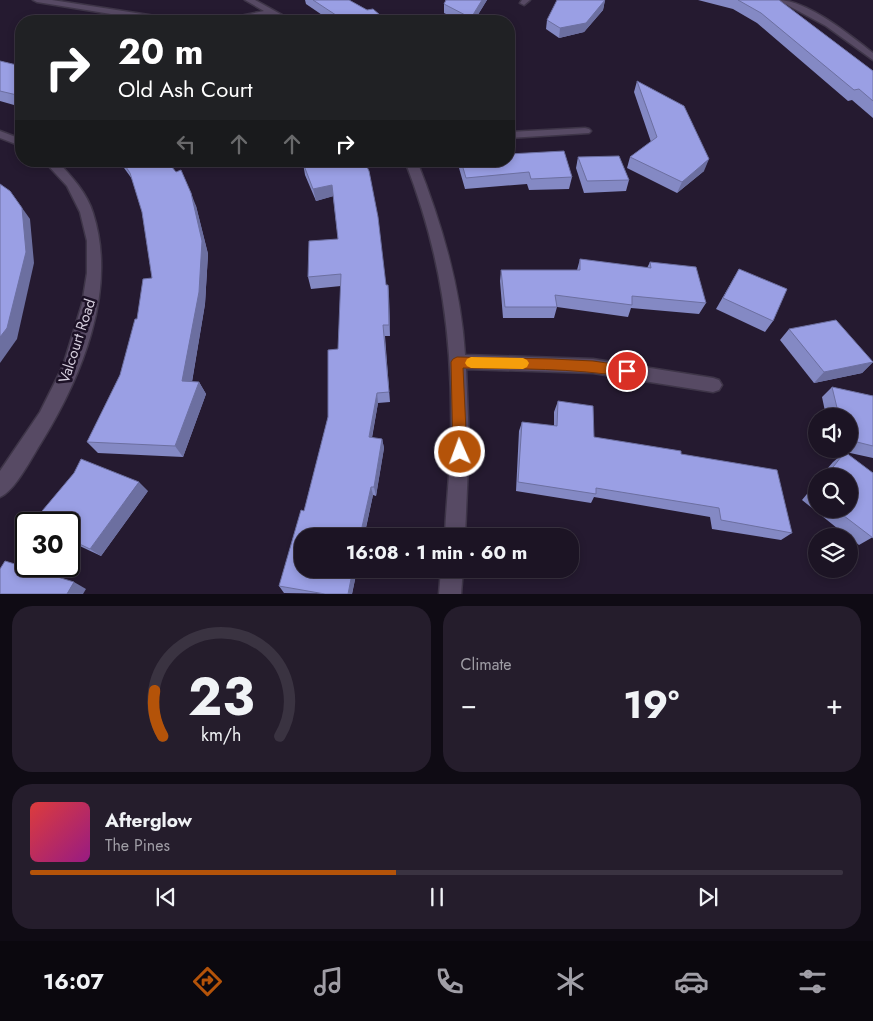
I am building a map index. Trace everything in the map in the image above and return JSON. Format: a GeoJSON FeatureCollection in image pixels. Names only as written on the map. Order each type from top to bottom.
{"type":"FeatureCollection","features":[{"type":"Feature","properties":{"kind":"street"},"geometry":{"type":"LineString","coordinates":[[37,0],[131,15]]}},
{"type":"Feature","properties":{"kind":"street"},"geometry":{"type":"LineString","coordinates":[[250,0],[279,15]]}},
{"type":"Feature","properties":{"kind":"street"},"geometry":{"type":"LineString","coordinates":[[782,0],[829,24],[873,57]]}},
{"type":"Feature","properties":{"kind":"street"},"geometry":{"type":"LineString","coordinates":[[260,15],[272,11]]}},
{"type":"Feature","properties":{"kind":"street"},"geometry":{"type":"LineString","coordinates":[[515,135],[585,131]]}},
{"type":"Feature","properties":{"kind":"street"},"geometry":{"type":"LineString","coordinates":[[0,134],[15,140]]}},
{"type":"Feature","properties":{"kind":"street","name":"Valcourt Road"},"geometry":{"type":"LineString","coordinates":[[0,487],[26,450],[59,394],[79,343],[92,298],[96,263],[92,231],[84,205],[73,185],[56,167]]}},
{"type":"Feature","properties":{"kind":"street"},"geometry":{"type":"LineString","coordinates":[[413,167],[434,220],[450,293],[457,362],[460,470],[456,528]]}},
{"type":"Feature","properties":{"kind":"street"},"geometry":{"type":"LineString","coordinates":[[457,362],[593,366],[712,385]]}},
{"type":"Feature","properties":{"kind":"street"},"geometry":{"type":"LineString","coordinates":[[450,594],[451,578]]}},
{"type":"Feature","properties":{"kind":"building"},"geometry":{"type":"Polygon","coordinates":[[[313,0],[349,0],[367,10],[373,9],[380,15],[336,15],[313,0]]]}},
{"type":"Feature","properties":{"kind":"building"},"geometry":{"type":"Polygon","coordinates":[[[446,0],[482,0],[473,15],[465,15],[444,4],[446,0]]]}},
{"type":"Feature","properties":{"kind":"building"},"geometry":{"type":"Polygon","coordinates":[[[557,0],[605,0],[586,23],[560,28],[547,20],[557,0]]]}},
{"type":"Feature","properties":{"kind":"building"},"geometry":{"type":"Polygon","coordinates":[[[738,0],[779,0],[873,71],[873,101],[859,89],[854,90],[761,13],[738,0]]]}},
{"type":"Feature","properties":{"kind":"building"},"geometry":{"type":"Polygon","coordinates":[[[0,61],[15,65],[15,95],[0,91],[0,61]]]}},
{"type":"Feature","properties":{"kind":"building"},"geometry":{"type":"Polygon","coordinates":[[[637,81],[684,106],[709,159],[682,182],[630,157],[657,137],[637,81]]]}},
{"type":"Feature","properties":{"kind":"building"},"geometry":{"type":"Polygon","coordinates":[[[564,151],[572,177],[531,179],[529,172],[466,178],[463,167],[515,167],[515,154],[564,151]]]}},
{"type":"Feature","properties":{"kind":"building"},"geometry":{"type":"Polygon","coordinates":[[[619,156],[629,180],[587,181],[578,157],[619,156]]]}},
{"type":"Feature","properties":{"kind":"building"},"geometry":{"type":"Polygon","coordinates":[[[126,167],[172,167],[176,172],[181,170],[191,193],[202,241],[199,292],[182,381],[199,382],[175,446],[87,442],[120,375],[135,319],[137,319],[143,279],[152,278],[142,212],[130,173],[126,167]]]}},
{"type":"Feature","properties":{"kind":"building"},"geometry":{"type":"Polygon","coordinates":[[[305,167],[367,167],[369,171],[378,217],[386,285],[388,285],[389,325],[383,325],[389,392],[377,393],[369,437],[382,439],[374,487],[371,487],[362,528],[296,528],[301,510],[304,511],[328,417],[328,350],[338,349],[341,274],[308,277],[309,241],[338,239],[332,185],[313,189],[305,167]]]}},
{"type":"Feature","properties":{"kind":"building"},"geometry":{"type":"Polygon","coordinates":[[[0,184],[10,191],[22,208],[26,252],[7,328],[0,337],[0,184]]]}},
{"type":"Feature","properties":{"kind":"building"},"geometry":{"type":"Polygon","coordinates":[[[580,259],[651,268],[650,262],[696,267],[706,303],[632,296],[632,305],[555,295],[557,307],[505,307],[501,270],[580,270],[580,259]]]}},
{"type":"Feature","properties":{"kind":"building"},"geometry":{"type":"Polygon","coordinates":[[[739,269],[787,289],[773,321],[723,298],[739,269]]]}},
{"type":"Feature","properties":{"kind":"building"},"geometry":{"type":"Polygon","coordinates":[[[836,320],[873,362],[824,372],[789,329],[836,320]]]}},
{"type":"Feature","properties":{"kind":"building"},"geometry":{"type":"Polygon","coordinates":[[[832,387],[873,396],[873,446],[858,442],[858,408],[837,408],[832,387]]]}},
{"type":"Feature","properties":{"kind":"building"},"geometry":{"type":"Polygon","coordinates":[[[558,401],[593,406],[594,437],[681,451],[681,454],[777,470],[792,533],[721,520],[719,508],[596,488],[596,494],[518,482],[522,422],[557,426],[558,401]]]}},
{"type":"Feature","properties":{"kind":"building"},"geometry":{"type":"Polygon","coordinates":[[[840,458],[853,458],[873,473],[873,538],[847,518],[858,518],[858,468],[832,468],[840,458]]]}},
{"type":"Feature","properties":{"kind":"building"},"geometry":{"type":"Polygon","coordinates":[[[81,459],[139,482],[90,549],[80,544],[80,512],[41,512],[74,473],[81,459]]]}},
{"type":"Feature","properties":{"kind":"building"},"geometry":{"type":"Polygon","coordinates":[[[294,534],[294,578],[351,578],[348,594],[325,594],[279,586],[294,534]]]}},
{"type":"Feature","properties":{"kind":"building"},"geometry":{"type":"Polygon","coordinates":[[[5,561],[15,564],[15,577],[58,577],[74,582],[67,594],[0,594],[0,569],[5,561]]]}},
{"type":"Feature","properties":{"kind":"slow traffic"},"geometry":{"type":"LineString","coordinates":[[471,363],[523,363]]}},
{"type":"Feature","properties":{"kind":"route"},"geometry":{"type":"LineString","coordinates":[[460,452],[457,362],[593,366],[627,371]]}}]}
